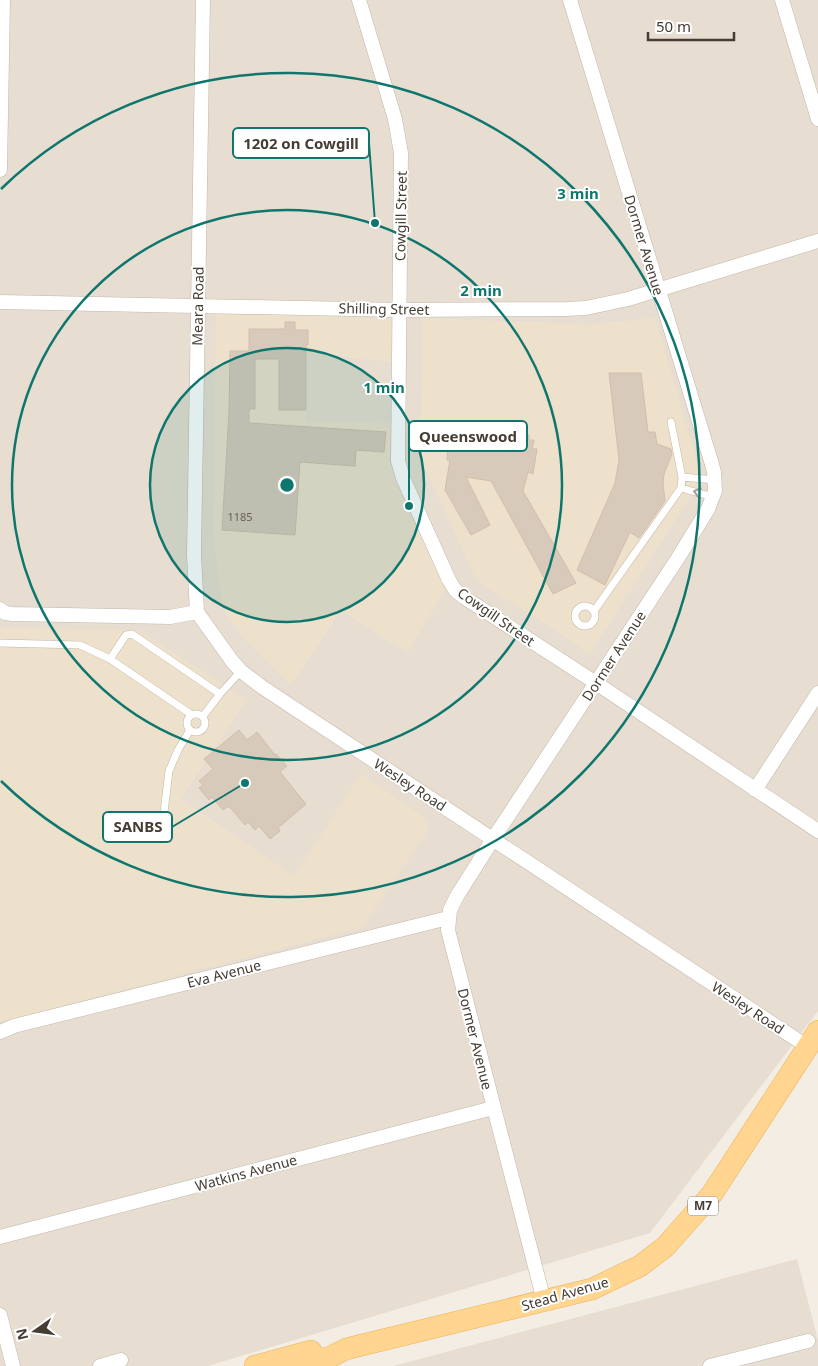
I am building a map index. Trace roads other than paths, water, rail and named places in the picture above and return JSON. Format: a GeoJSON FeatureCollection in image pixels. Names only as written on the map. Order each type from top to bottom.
{"type":"FeatureCollection","features":[{"type":"Feature","properties":{"kind":"main road","name":"Stead Avenue"},"geometry":{"type":"LineString","coordinates":[[297,1366],[352,1353],[603,1285],[640,1266],[665,1247],[712,1194],[813,1039]]}},
{"type":"Feature","properties":{"kind":"main road","name":"Stead Avenue"},"geometry":{"type":"LineString","coordinates":[[255,1366],[328,1347],[352,1353]]}},
{"type":"Feature","properties":{"kind":"street"},"geometry":{"type":"LineString","coordinates":[[0,170],[3,0]]}},
{"type":"Feature","properties":{"kind":"street","name":"Meara Road"},"geometry":{"type":"LineString","coordinates":[[197,612],[194,555],[203,0]]}},
{"type":"Feature","properties":{"kind":"street","name":"Cowgill Street"},"geometry":{"type":"LineString","coordinates":[[359,0],[395,119],[400,142],[398,461],[403,478],[449,580],[455,590],[465,598],[818,831]]}},
{"type":"Feature","properties":{"kind":"street","name":"Dormer Avenue"},"geometry":{"type":"LineString","coordinates":[[544,1301],[448,930],[448,918],[457,896],[493,839],[708,510],[714,497],[715,480],[701,427],[570,0]]}},
{"type":"Feature","properties":{"kind":"street"},"geometry":{"type":"LineString","coordinates":[[782,0],[818,119]]}},
{"type":"Feature","properties":{"kind":"street","name":"Shilling Street"},"geometry":{"type":"LineString","coordinates":[[0,302],[399,310],[567,310],[607,304],[658,290],[818,241]]}},
{"type":"Feature","properties":{"kind":"street"},"geometry":{"type":"LineString","coordinates":[[0,609],[5,613],[13,614],[170,617],[197,612]]}},
{"type":"Feature","properties":{"kind":"street","name":"Wesley Road"},"geometry":{"type":"LineString","coordinates":[[197,612],[224,651],[241,671],[262,687],[493,839],[813,1039]]}},
{"type":"Feature","properties":{"kind":"street"},"geometry":{"type":"LineString","coordinates":[[755,790],[818,694]]}},
{"type":"Feature","properties":{"kind":"street","name":"Eva Avenue"},"geometry":{"type":"LineString","coordinates":[[0,1032],[14,1026],[448,918]]}},
{"type":"Feature","properties":{"kind":"street","name":"Watkins Avenue"},"geometry":{"type":"LineString","coordinates":[[0,1237],[493,1108]]}},
{"type":"Feature","properties":{"kind":"street"},"geometry":{"type":"LineString","coordinates":[[0,1315],[13,1366]]}},
{"type":"Feature","properties":{"kind":"street"},"geometry":{"type":"LineString","coordinates":[[710,1366],[808,1342]]}},
{"type":"Feature","properties":{"kind":"street"},"geometry":{"type":"LineString","coordinates":[[100,1366],[121,1360]]}},
{"type":"Feature","properties":{"kind":"lane"},"geometry":{"type":"LineString","coordinates":[[594,611],[681,488],[682,476],[671,422]]}},
{"type":"Feature","properties":{"kind":"lane"},"geometry":{"type":"LineString","coordinates":[[682,476],[715,480]]}},
{"type":"Feature","properties":{"kind":"lane"},"geometry":{"type":"LineString","coordinates":[[681,488],[714,497]]}},
{"type":"Feature","properties":{"kind":"lane"},"geometry":{"type":"LineString","coordinates":[[110,659],[126,636],[132,634],[220,694]]}},
{"type":"Feature","properties":{"kind":"lane"},"geometry":{"type":"LineString","coordinates":[[0,643],[80,645],[110,659],[192,715],[203,716]]}},
{"type":"Feature","properties":{"kind":"lane"},"geometry":{"type":"LineString","coordinates":[[203,716],[241,671]]}},
{"type":"Feature","properties":{"kind":"lane"},"geometry":{"type":"LineString","coordinates":[[190,730],[187,722],[192,715]]}},
{"type":"Feature","properties":{"kind":"lane"},"geometry":{"type":"LineString","coordinates":[[190,730],[198,732],[203,730],[206,724],[203,716]]}},
{"type":"Feature","properties":{"kind":"lane"},"geometry":{"type":"LineString","coordinates":[[161,837],[169,771],[178,750],[190,730]]}},
{"type":"Feature","properties":{"kind":"place","name":"1202 on Cowgill"},"geometry":{"type":"Point","coordinates":[375,223]}},
{"type":"Feature","properties":{"kind":"place","name":"Queenswood"},"geometry":{"type":"Point","coordinates":[409,506]}},
{"type":"Feature","properties":{"kind":"place","name":"SANBS"},"geometry":{"type":"Point","coordinates":[245,783]}}]}
